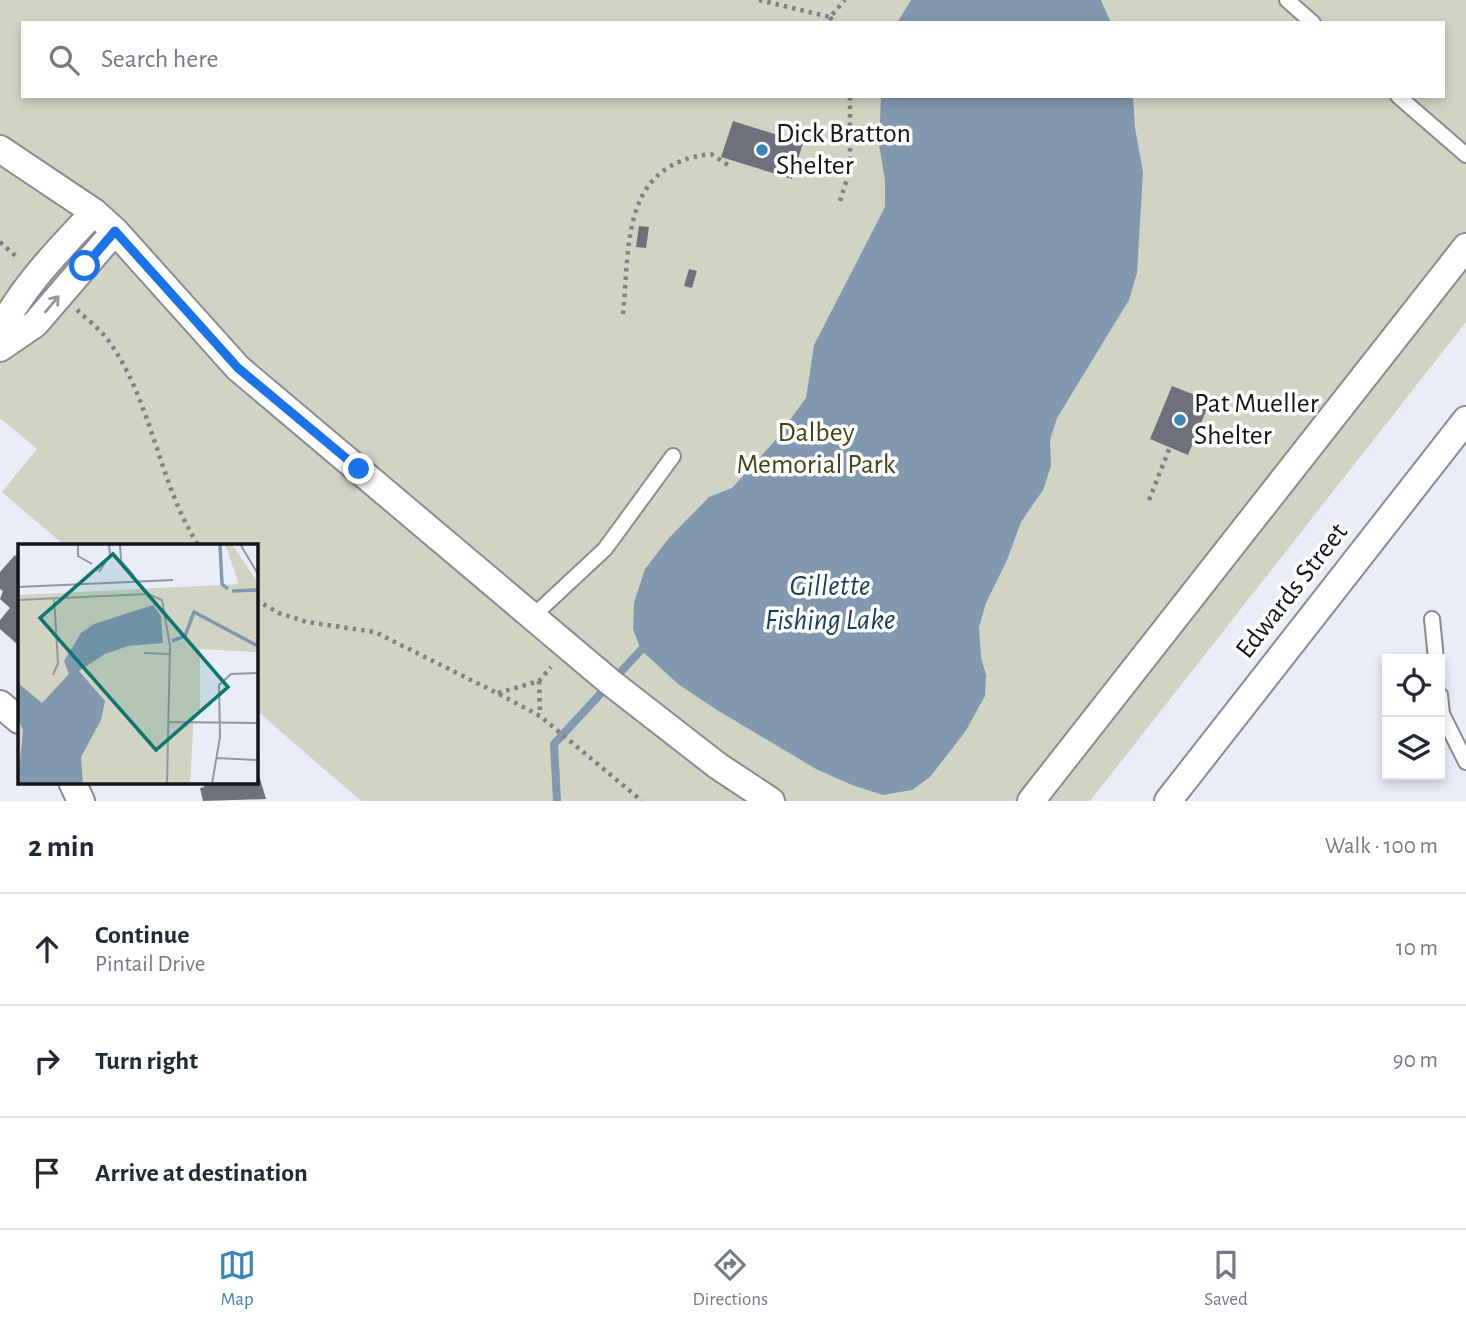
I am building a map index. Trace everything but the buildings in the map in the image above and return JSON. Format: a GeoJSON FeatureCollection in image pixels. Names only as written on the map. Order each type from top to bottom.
{"type":"FeatureCollection","features":[{"type":"Feature","properties":{"kind":"street"},"geometry":{"type":"LineString","coordinates":[[0,149],[94,212],[115,231],[238,368],[532,617],[718,766],[771,801]]}},
{"type":"Feature","properties":{"kind":"street"},"geometry":{"type":"LineString","coordinates":[[0,331],[12,306],[94,212]]}},
{"type":"Feature","properties":{"kind":"street"},"geometry":{"type":"LineString","coordinates":[[0,348],[35,324],[115,231]]}},
{"type":"Feature","properties":{"kind":"street"},"geometry":{"type":"LineString","coordinates":[[1031,801],[1466,247]]}},
{"type":"Feature","properties":{"kind":"street","name":"Edwards Street"},"geometry":{"type":"LineString","coordinates":[[1168,801],[1466,420]]}},
{"type":"Feature","properties":{"kind":"street"},"geometry":{"type":"LineString","coordinates":[[0,704],[18,719]]}},
{"type":"Feature","properties":{"kind":"street"},"geometry":{"type":"LineString","coordinates":[[72,783],[81,801]]}},
{"type":"Feature","properties":{"kind":"lane"},"geometry":{"type":"LineString","coordinates":[[1287,0],[1311,21]]}},
{"type":"Feature","properties":{"kind":"lane"},"geometry":{"type":"LineString","coordinates":[[1400,98],[1466,155]]}},
{"type":"Feature","properties":{"kind":"lane"},"geometry":{"type":"LineString","coordinates":[[532,617],[605,549],[673,456]]}},
{"type":"Feature","properties":{"kind":"lane"},"geometry":{"type":"LineString","coordinates":[[1432,619],[1436,654]]}},
{"type":"Feature","properties":{"kind":"lane"},"geometry":{"type":"LineString","coordinates":[[1444,717],[1466,762]]}},
{"type":"Feature","properties":{"kind":"path"},"geometry":{"type":"LineString","coordinates":[[759,0],[830,17],[833,21]]}},
{"type":"Feature","properties":{"kind":"path"},"geometry":{"type":"LineString","coordinates":[[830,17],[845,0]]}},
{"type":"Feature","properties":{"kind":"path"},"geometry":{"type":"LineString","coordinates":[[840,201],[850,170],[850,98]]}},
{"type":"Feature","properties":{"kind":"path"},"geometry":{"type":"LineString","coordinates":[[623,314],[635,211],[644,190],[664,169],[689,156],[711,154],[728,165]]}},
{"type":"Feature","properties":{"kind":"path"},"geometry":{"type":"LineString","coordinates":[[0,242],[19,259]]}},
{"type":"Feature","properties":{"kind":"path"},"geometry":{"type":"LineString","coordinates":[[69,302],[107,338],[135,386],[183,522],[197,544]]}},
{"type":"Feature","properties":{"kind":"path"},"geometry":{"type":"LineString","coordinates":[[1149,500],[1170,447]]}},
{"type":"Feature","properties":{"kind":"path"},"geometry":{"type":"LineString","coordinates":[[257,601],[279,613],[307,622],[374,632],[497,693],[540,716],[642,801]]}},
{"type":"Feature","properties":{"kind":"path"},"geometry":{"type":"LineString","coordinates":[[497,693],[539,681],[554,664]]}},
{"type":"Feature","properties":{"kind":"path"},"geometry":{"type":"LineString","coordinates":[[539,681],[540,716]]}},
{"type":"Feature","properties":{"kind":"green space","name":"Dalbey Memorial Park"},"geometry":{"type":"Polygon","coordinates":[[[0,0],[1466,0],[1466,322],[1090,801],[361,801],[257,711],[257,544],[63,544],[2,492],[37,449],[0,418],[0,0]]]}},
{"type":"Feature","properties":{"kind":"water"},"geometry":{"type":"Polygon","coordinates":[[[911,0],[1101,0],[1110,21],[898,21],[911,0]]]}},
{"type":"Feature","properties":{"kind":"water","name":"Gillette Fishing Lake"},"geometry":{"type":"Polygon","coordinates":[[[881,98],[1133,98],[1135,128],[1143,172],[1137,273],[1129,300],[1057,418],[1050,440],[1051,466],[1043,490],[1021,522],[1007,560],[986,603],[979,627],[981,657],[986,675],[985,696],[965,732],[930,777],[912,790],[883,795],[816,769],[717,710],[678,684],[641,650],[633,629],[634,603],[645,569],[669,538],[709,497],[732,488],[773,443],[806,398],[814,345],[885,207],[885,180],[879,145],[881,98]]]}},
{"type":"Feature","properties":{"kind":"waterway"},"geometry":{"type":"LineString","coordinates":[[557,801],[554,744],[641,650]]}},
{"type":"Feature","properties":{"kind":"place","name":"Dick Bratton Shelter"},"geometry":{"type":"Point","coordinates":[762,150]}},
{"type":"Feature","properties":{"kind":"place","name":"Pat Mueller Shelter"},"geometry":{"type":"Point","coordinates":[1180,420]}},
{"type":"Feature","properties":{"kind":"route"},"geometry":{"type":"LineString","coordinates":[[85,266],[115,231],[238,368],[359,469]]}}]}
